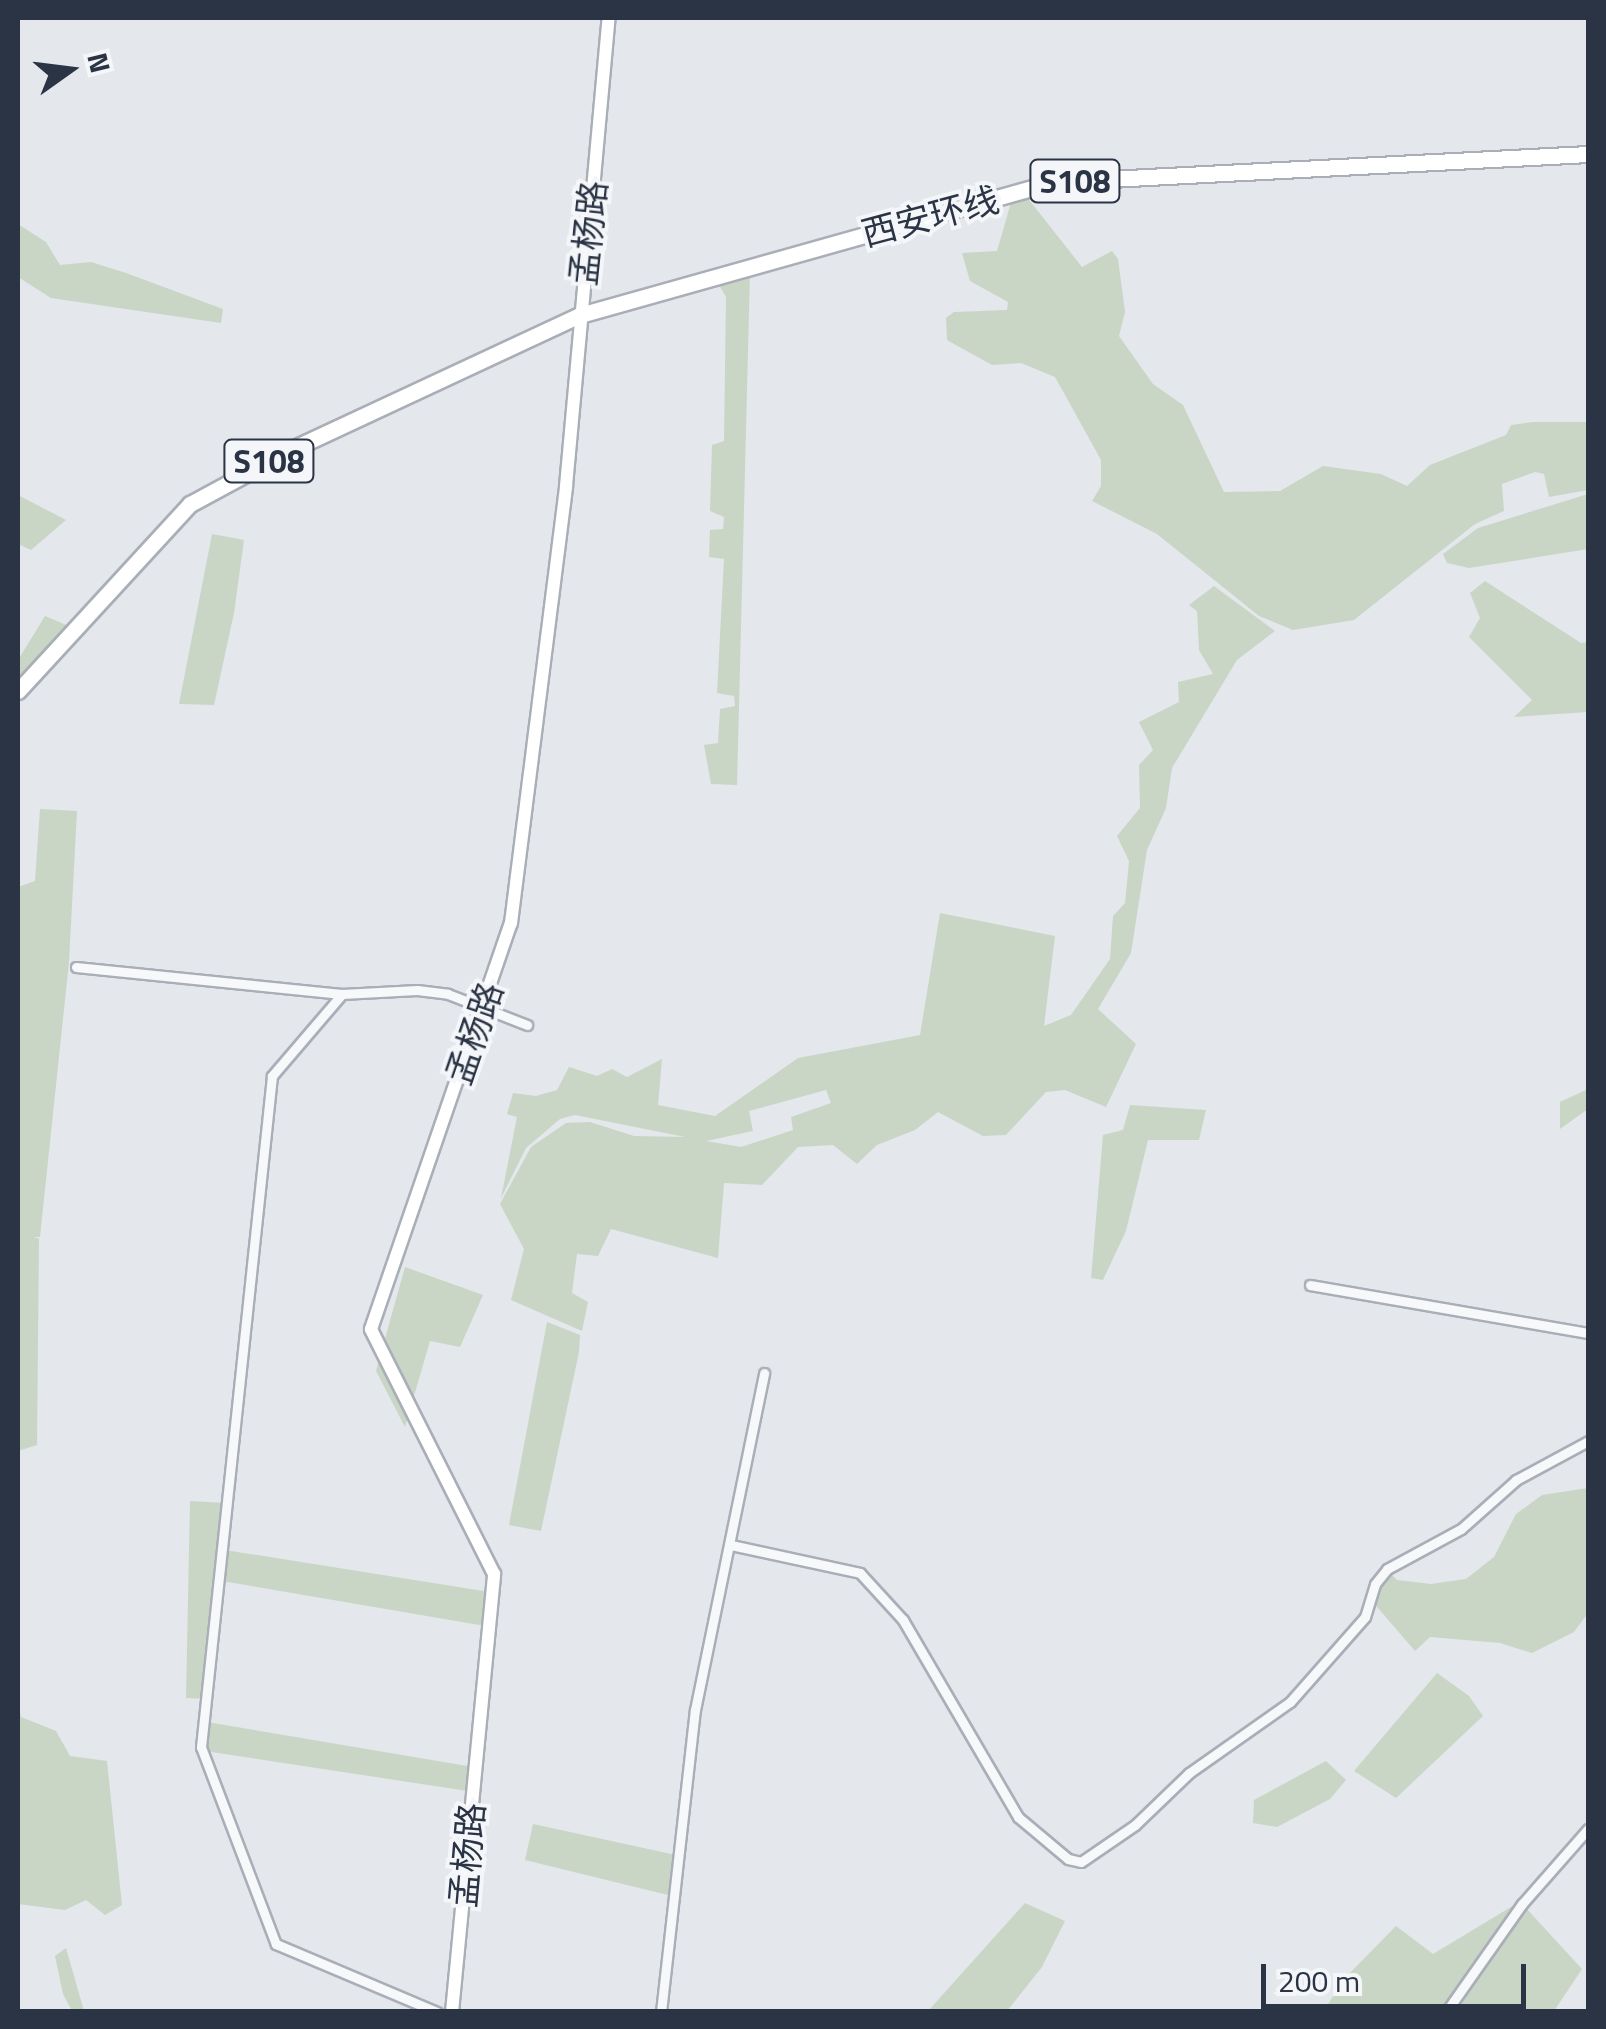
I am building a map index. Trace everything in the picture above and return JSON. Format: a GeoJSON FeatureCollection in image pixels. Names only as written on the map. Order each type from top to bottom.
{"type":"FeatureCollection","features":[{"type":"Feature","properties":{"kind":"main road","name":"孟杨路"},"geometry":{"type":"LineString","coordinates":[[452,2012],[494,1574],[371,1329],[511,923],[566,486],[609,18]]}},
{"type":"Feature","properties":{"kind":"main road","name":"西安环线"},"geometry":{"type":"LineString","coordinates":[[580,315],[1052,182],[1588,154]]}},
{"type":"Feature","properties":{"kind":"main road","name":"S108"},"geometry":{"type":"LineString","coordinates":[[18,691],[190,504],[580,315]]}},
{"type":"Feature","properties":{"kind":"street"},"geometry":{"type":"LineString","coordinates":[[76,968],[342,994],[417,990],[482,1008],[527,1026]]}},
{"type":"Feature","properties":{"kind":"street"},"geometry":{"type":"LineString","coordinates":[[342,994],[272,1076],[201,1746],[276,1944],[437,2012]]}},
{"type":"Feature","properties":{"kind":"street"},"geometry":{"type":"LineString","coordinates":[[1310,1285],[1588,1333]]}},
{"type":"Feature","properties":{"kind":"street"},"geometry":{"type":"LineString","coordinates":[[661,2012],[696,1710],[764,1373]]}},
{"type":"Feature","properties":{"kind":"street"},"geometry":{"type":"LineString","coordinates":[[731,1545],[860,1573],[903,1620],[1018,1816],[1068,1859],[1082,1862],[1135,1825],[1188,1772],[1290,1702],[1365,1618],[1375,1584],[1387,1570],[1461,1529],[1516,1480],[1588,1441]]}},
{"type":"Feature","properties":{"kind":"street"},"geometry":{"type":"LineString","coordinates":[[1446,2012],[1522,1904],[1588,1829]]}},
{"type":"Feature","properties":{"kind":"green space"},"geometry":{"type":"Polygon","coordinates":[[[1026,196],[1082,267],[1112,251],[1118,259],[1125,312],[1119,336],[1153,384],[1183,405],[1224,492],[1280,491],[1323,466],[1381,474],[1407,486],[1430,465],[1506,435],[1511,425],[1533,422],[1588,422],[1588,490],[1549,497],[1544,474],[1535,472],[1502,484],[1504,511],[1475,524],[1354,620],[1293,630],[1259,616],[1157,534],[1092,501],[1101,486],[1101,460],[1055,377],[1021,363],[992,365],[947,340],[946,318],[954,312],[1007,310],[1008,302],[970,281],[962,253],[997,251],[1012,199],[1026,196]]]}},
{"type":"Feature","properties":{"kind":"green space"},"geometry":{"type":"Polygon","coordinates":[[[18,224],[46,242],[60,265],[91,262],[126,273],[223,309],[221,323],[51,298],[18,277],[18,224]]]}},
{"type":"Feature","properties":{"kind":"green space"},"geometry":{"type":"Polygon","coordinates":[[[750,272],[737,785],[711,784],[704,745],[718,743],[720,709],[735,706],[734,696],[717,693],[724,559],[709,557],[710,530],[723,529],[724,517],[710,511],[712,445],[724,441],[726,297],[718,283],[750,272]]]}},
{"type":"Feature","properties":{"kind":"green space"},"geometry":{"type":"Polygon","coordinates":[[[1588,494],[1588,549],[1469,568],[1447,563],[1443,554],[1478,528],[1588,494]]]}},
{"type":"Feature","properties":{"kind":"green space"},"geometry":{"type":"Polygon","coordinates":[[[18,495],[66,520],[31,550],[18,544],[18,495]]]}},
{"type":"Feature","properties":{"kind":"green space"},"geometry":{"type":"Polygon","coordinates":[[[212,534],[244,540],[234,613],[214,705],[179,704],[212,534]]]}},
{"type":"Feature","properties":{"kind":"green space"},"geometry":{"type":"Polygon","coordinates":[[[1485,581],[1581,643],[1588,642],[1588,712],[1514,717],[1532,700],[1469,637],[1480,618],[1470,593],[1485,581]]]}},
{"type":"Feature","properties":{"kind":"green space"},"geometry":{"type":"Polygon","coordinates":[[[1214,586],[1275,631],[1237,660],[1172,768],[1166,808],[1147,850],[1131,953],[1098,1009],[1136,1044],[1106,1107],[1065,1090],[1046,1092],[1006,1135],[983,1136],[938,1112],[915,1130],[877,1145],[857,1164],[833,1145],[798,1147],[762,1185],[724,1183],[718,1258],[611,1229],[598,1256],[577,1254],[572,1293],[588,1302],[582,1331],[511,1300],[524,1249],[500,1204],[531,1147],[566,1123],[590,1122],[634,1136],[685,1137],[575,1115],[560,1119],[526,1148],[501,1198],[517,1117],[507,1114],[513,1093],[536,1096],[557,1090],[569,1067],[597,1076],[612,1069],[627,1077],[662,1059],[658,1105],[715,1116],[798,1058],[920,1035],[940,913],[1055,936],[1044,1026],[1071,1015],[1110,959],[1113,916],[1125,903],[1129,861],[1117,836],[1140,808],[1139,765],[1153,750],[1139,722],[1179,702],[1178,682],[1213,674],[1199,650],[1197,611],[1189,605],[1214,586]],[[826,1090],[749,1111],[753,1131],[706,1141],[741,1147],[793,1130],[791,1117],[831,1103],[826,1090]]]}},
{"type":"Feature","properties":{"kind":"green space"},"geometry":{"type":"Polygon","coordinates":[[[45,616],[71,627],[18,688],[18,660],[45,616]]]}},
{"type":"Feature","properties":{"kind":"green space"},"geometry":{"type":"Polygon","coordinates":[[[40,809],[77,811],[69,962],[40,1237],[34,1237],[39,1239],[37,1445],[18,1451],[18,887],[35,881],[40,809]]]}},
{"type":"Feature","properties":{"kind":"green space"},"geometry":{"type":"Polygon","coordinates":[[[1588,1089],[1588,1109],[1560,1129],[1560,1102],[1588,1089]]]}},
{"type":"Feature","properties":{"kind":"green space"},"geometry":{"type":"Polygon","coordinates":[[[1130,1105],[1206,1110],[1199,1140],[1148,1140],[1126,1231],[1103,1280],[1091,1278],[1103,1135],[1123,1130],[1130,1105]]]}},
{"type":"Feature","properties":{"kind":"green space"},"geometry":{"type":"Polygon","coordinates":[[[405,1267],[483,1295],[460,1347],[430,1341],[405,1427],[376,1371],[405,1267]]]}},
{"type":"Feature","properties":{"kind":"green space"},"geometry":{"type":"Polygon","coordinates":[[[547,1322],[580,1335],[541,1531],[509,1525],[547,1322]]]}},
{"type":"Feature","properties":{"kind":"green space"},"geometry":{"type":"Polygon","coordinates":[[[1588,1488],[1588,1613],[1574,1632],[1532,1653],[1500,1643],[1430,1637],[1415,1651],[1372,1601],[1389,1572],[1397,1580],[1431,1584],[1466,1579],[1494,1557],[1516,1514],[1542,1495],[1588,1488]]]}},
{"type":"Feature","properties":{"kind":"green space"},"geometry":{"type":"Polygon","coordinates":[[[190,1501],[225,1503],[206,1699],[186,1698],[190,1501]]]}},
{"type":"Feature","properties":{"kind":"green space"},"geometry":{"type":"Polygon","coordinates":[[[225,1550],[496,1593],[497,1628],[222,1581],[225,1550]]]}},
{"type":"Feature","properties":{"kind":"green space"},"geometry":{"type":"Polygon","coordinates":[[[1437,1673],[1469,1696],[1483,1716],[1396,1798],[1354,1771],[1437,1673]]]}},
{"type":"Feature","properties":{"kind":"green space"},"geometry":{"type":"Polygon","coordinates":[[[18,1703],[21,1717],[56,1731],[70,1756],[107,1761],[122,1905],[105,1915],[86,1900],[65,1910],[18,1904],[18,1703]]]}},
{"type":"Feature","properties":{"kind":"green space"},"geometry":{"type":"Polygon","coordinates":[[[207,1722],[479,1768],[474,1792],[205,1751],[207,1722]]]}},
{"type":"Feature","properties":{"kind":"green space"},"geometry":{"type":"Polygon","coordinates":[[[1326,1761],[1346,1780],[1330,1799],[1277,1827],[1253,1823],[1254,1800],[1326,1761]]]}},
{"type":"Feature","properties":{"kind":"green space"},"geometry":{"type":"Polygon","coordinates":[[[533,1824],[676,1855],[672,1896],[525,1860],[533,1824]]]}},
{"type":"Feature","properties":{"kind":"green space"},"geometry":{"type":"Polygon","coordinates":[[[1521,1901],[1445,2011],[1323,2012],[1345,1978],[1396,1926],[1433,1954],[1521,1901]]]}},
{"type":"Feature","properties":{"kind":"green space"},"geometry":{"type":"Polygon","coordinates":[[[1025,1903],[1065,1921],[1042,1967],[1007,2011],[928,2011],[1025,1903]]]}},
{"type":"Feature","properties":{"kind":"green space"},"geometry":{"type":"Polygon","coordinates":[[[1525,1907],[1582,1969],[1554,2011],[1453,2012],[1525,1907]]]}},
{"type":"Feature","properties":{"kind":"green space"},"geometry":{"type":"Polygon","coordinates":[[[66,1948],[84,2011],[72,2011],[63,1994],[55,1956],[66,1948]]]}}]}
